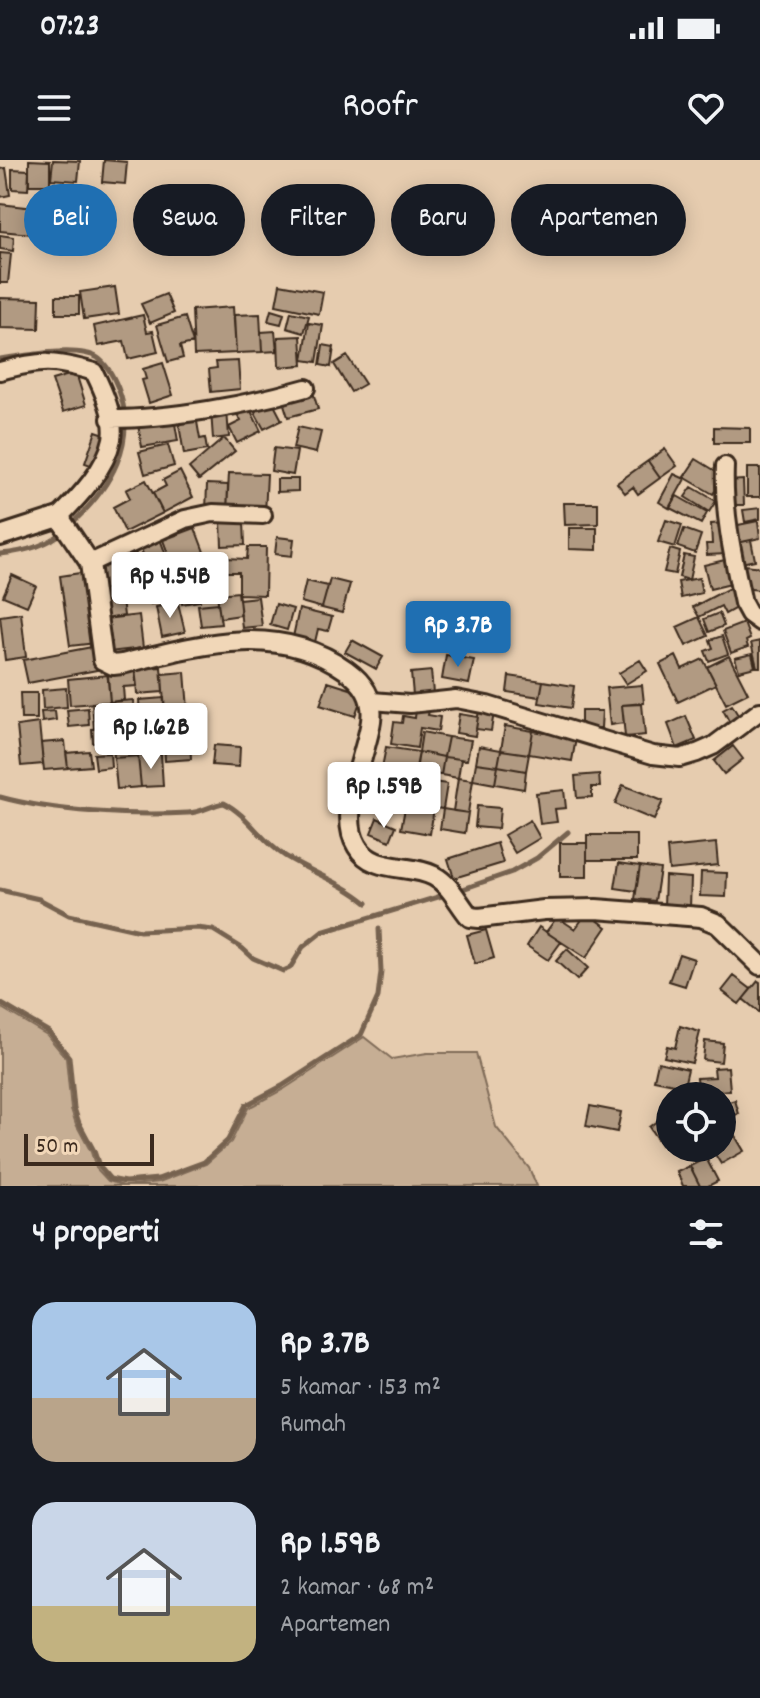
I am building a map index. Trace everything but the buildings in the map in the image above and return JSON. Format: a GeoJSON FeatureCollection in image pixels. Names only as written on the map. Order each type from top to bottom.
{"type":"FeatureCollection","features":[{"type":"Feature","properties":{"kind":"street"},"geometry":{"type":"LineString","coordinates":[[0,371],[28,364],[58,362],[94,372],[113,419],[112,438],[103,462],[61,521],[0,536]]}},
{"type":"Feature","properties":{"kind":"street"},"geometry":{"type":"LineString","coordinates":[[113,419],[142,418],[277,396],[306,388]]}},
{"type":"Feature","properties":{"kind":"street"},"geometry":{"type":"LineString","coordinates":[[725,466],[728,530],[743,603],[749,614],[760,622]]}},
{"type":"Feature","properties":{"kind":"street"},"geometry":{"type":"LineString","coordinates":[[90,563],[185,519],[213,513],[263,515]]}},
{"type":"Feature","properties":{"kind":"street"},"geometry":{"type":"LineString","coordinates":[[61,521],[90,563],[103,660],[108,664],[122,664],[226,641],[279,642],[326,656],[359,679],[372,701],[371,722],[350,817],[353,840],[370,860],[431,875],[444,883],[470,917],[596,909],[701,917],[718,924],[758,959]]}},
{"type":"Feature","properties":{"kind":"street"},"geometry":{"type":"LineString","coordinates":[[372,701],[410,704],[456,699],[487,705],[653,755],[680,758],[713,746],[760,711]]}},
{"type":"Feature","properties":{"kind":"shaded area"},"geometry":{"type":"Polygon","coordinates":[[[0,1007],[47,1035],[66,1058],[71,1109],[76,1124],[96,1168],[108,1181],[124,1186],[0,1186],[0,1007]]]}},
{"type":"Feature","properties":{"kind":"shaded area"},"geometry":{"type":"Polygon","coordinates":[[[364,1037],[392,1059],[427,1053],[476,1053],[496,1127],[529,1168],[537,1186],[124,1186],[159,1182],[206,1164],[231,1142],[248,1108],[284,1089],[364,1037]]]}},
{"type":"Feature","properties":{"kind":"waterway"},"geometry":{"type":"LineString","coordinates":[[0,359],[50,352],[89,354],[105,364],[116,384],[124,408],[123,445],[109,480],[71,524]]}},
{"type":"Feature","properties":{"kind":"waterway"},"geometry":{"type":"LineString","coordinates":[[0,554],[34,548],[64,531]]}},
{"type":"Feature","properties":{"kind":"waterway"},"geometry":{"type":"LineString","coordinates":[[0,797],[93,812],[143,814],[193,813],[224,803],[285,856],[367,903]]}},
{"type":"Feature","properties":{"kind":"waterway"},"geometry":{"type":"LineString","coordinates":[[457,891],[512,872],[537,858],[568,832]]}},
{"type":"Feature","properties":{"kind":"waterway"},"geometry":{"type":"LineString","coordinates":[[0,890],[39,899],[69,915],[140,931],[213,930],[253,958],[283,971],[290,968],[303,947],[322,932],[448,894]]}},
{"type":"Feature","properties":{"kind":"waterway"},"geometry":{"type":"LineString","coordinates":[[0,1003],[49,1032],[69,1057],[74,1108],[79,1123],[99,1166],[110,1179],[125,1182],[158,1179],[204,1162],[228,1140],[246,1105],[282,1086],[361,1035],[378,997],[381,972],[379,929]]}}]}
